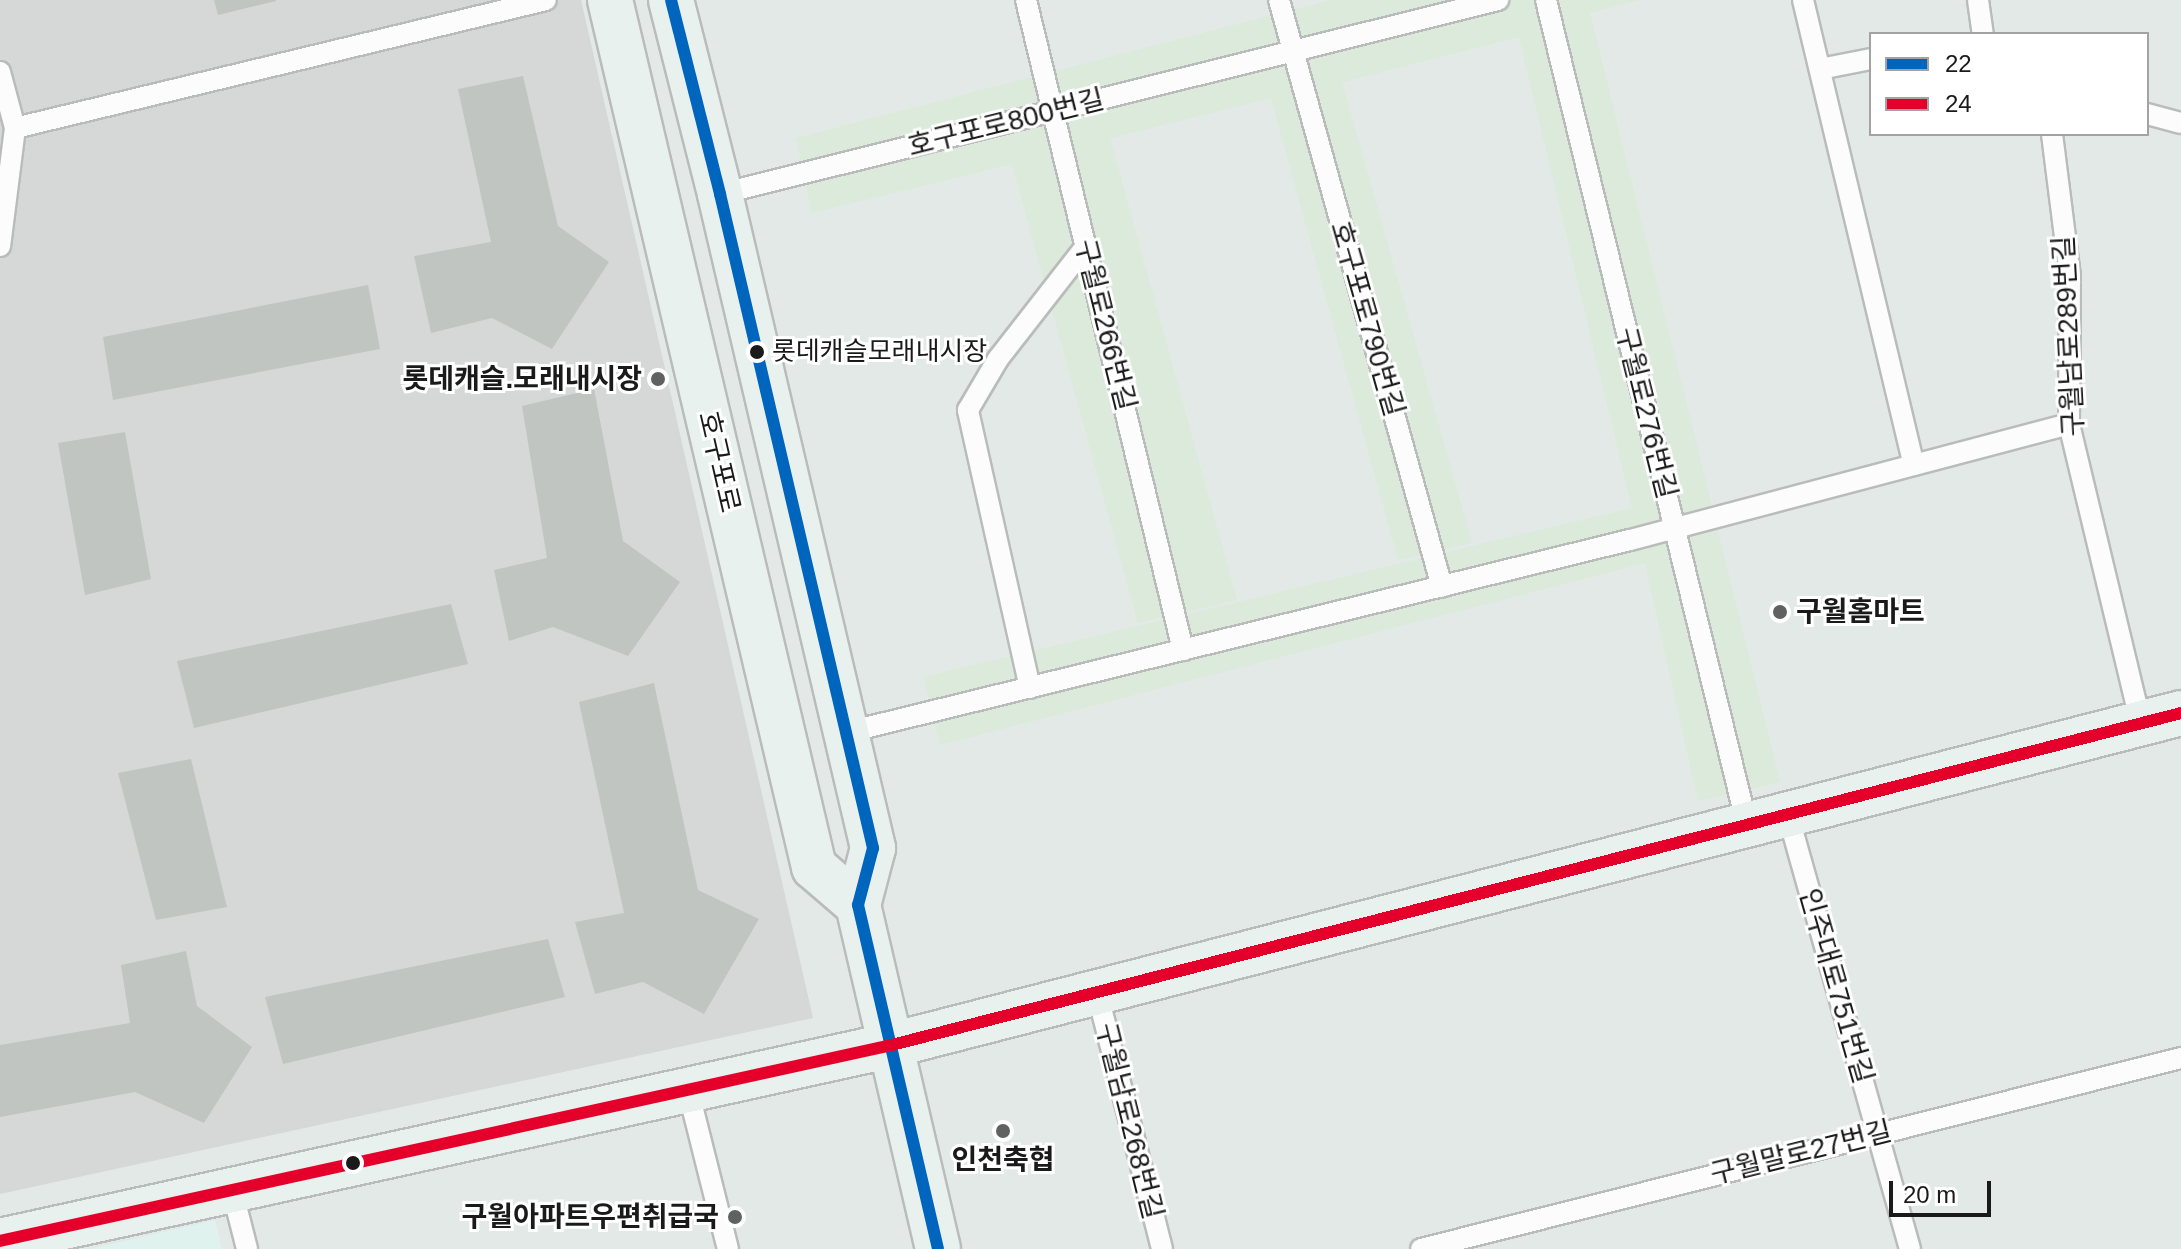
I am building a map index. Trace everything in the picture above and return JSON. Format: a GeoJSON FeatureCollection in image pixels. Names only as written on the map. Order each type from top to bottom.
{"type":"FeatureCollection","features":[{"type":"Feature","properties":{"kind":"main road","name":"호구포로"},"geometry":{"type":"LineString","coordinates":[[610,0],[814,867],[858,905]]}},
{"type":"Feature","properties":{"kind":"main road"},"geometry":{"type":"LineString","coordinates":[[671,0],[720,194],[873,848],[858,905],[888,1046],[938,1249]]}},
{"type":"Feature","properties":{"kind":"main road"},"geometry":{"type":"LineString","coordinates":[[0,1241],[888,1046],[2161,718]]}},
{"type":"Feature","properties":{"kind":"lane"},"geometry":{"type":"LineString","coordinates":[[15,128],[546,0]]}},
{"type":"Feature","properties":{"kind":"lane","name":"구월로266번길"},"geometry":{"type":"LineString","coordinates":[[1026,0],[1183,650]]}},
{"type":"Feature","properties":{"kind":"lane"},"geometry":{"type":"LineString","coordinates":[[1279,0],[1292,52]]}},
{"type":"Feature","properties":{"kind":"lane","name":"호구포로800번길"},"geometry":{"type":"LineString","coordinates":[[720,194],[1498,0]]}},
{"type":"Feature","properties":{"kind":"lane","name":"구월로276번길"},"geometry":{"type":"LineString","coordinates":[[1546,0],[1675,528],[1768,820]]}},
{"type":"Feature","properties":{"kind":"lane"},"geometry":{"type":"LineString","coordinates":[[1803,0],[1914,465]]}},
{"type":"Feature","properties":{"kind":"lane"},"geometry":{"type":"LineString","coordinates":[[1978,0],[1983,32]]}},
{"type":"Feature","properties":{"kind":"lane","name":"호구포로790번길"},"geometry":{"type":"LineString","coordinates":[[1292,52],[1442,587]]}},
{"type":"Feature","properties":{"kind":"lane"},"geometry":{"type":"LineString","coordinates":[[1820,69],[1869,59]]}},
{"type":"Feature","properties":{"kind":"lane"},"geometry":{"type":"LineString","coordinates":[[0,72],[15,128],[0,246]]}},
{"type":"Feature","properties":{"kind":"lane"},"geometry":{"type":"LineString","coordinates":[[2149,115],[2181,123]]}},
{"type":"Feature","properties":{"kind":"lane","name":"구월남로289번길"},"geometry":{"type":"LineString","coordinates":[[2052,136],[2070,276],[2069,424],[2161,718]]}},
{"type":"Feature","properties":{"kind":"lane"},"geometry":{"type":"LineString","coordinates":[[1030,688],[968,410],[998,359],[1086,246]]}},
{"type":"Feature","properties":{"kind":"lane"},"geometry":{"type":"LineString","coordinates":[[844,733],[1442,587],[2069,424]]}},
{"type":"Feature","properties":{"kind":"lane","name":"인주대로751번길"},"geometry":{"type":"LineString","coordinates":[[1768,820],[1878,1134],[1910,1249]]}},
{"type":"Feature","properties":{"kind":"lane","name":"구월남로268번길"},"geometry":{"type":"LineString","coordinates":[[1097,992],[1162,1249]]}},
{"type":"Feature","properties":{"kind":"lane","name":"구월말로27번길"},"geometry":{"type":"LineString","coordinates":[[1421,1249],[2181,1058]]}},
{"type":"Feature","properties":{"kind":"lane"},"geometry":{"type":"LineString","coordinates":[[688,1090],[728,1249]]}},
{"type":"Feature","properties":{"kind":"lane"},"geometry":{"type":"LineString","coordinates":[[232,1190],[247,1249]]}},
{"type":"Feature","properties":{"kind":"shaded area"},"geometry":{"type":"Polygon","coordinates":[[[0,0],[581,0],[813,1018],[0,1194],[0,0]]]}},
{"type":"Feature","properties":{"kind":"shaded area"},"geometry":{"type":"Polygon","coordinates":[[[1331,0],[1640,0],[1590,13],[1780,782],[1698,801],[1645,563],[940,745],[924,677],[1632,508],[1519,37],[1342,82],[1472,543],[1398,560],[1271,98],[1110,138],[1237,600],[1138,623],[1012,164],[812,213],[796,138],[1331,0]]]}},
{"type":"Feature","properties":{"kind":"shaded area"},"geometry":{"type":"Polygon","coordinates":[[[215,1220],[222,1249],[90,1249],[215,1220]]]}},
{"type":"Feature","properties":{"kind":"building"},"geometry":{"type":"Polygon","coordinates":[[[214,0],[276,0],[276,1],[218,15],[214,0]]]}},
{"type":"Feature","properties":{"kind":"building"},"geometry":{"type":"Polygon","coordinates":[[[523,76],[558,226],[609,262],[552,349],[492,318],[431,333],[414,256],[491,242],[458,89],[523,76]]]}},
{"type":"Feature","properties":{"kind":"building"},"geometry":{"type":"Polygon","coordinates":[[[368,285],[380,349],[113,400],[103,337],[368,285]]]}},
{"type":"Feature","properties":{"kind":"building"},"geometry":{"type":"Polygon","coordinates":[[[594,389],[623,541],[680,582],[628,656],[553,627],[509,641],[494,570],[547,558],[522,406],[594,389]]]}},
{"type":"Feature","properties":{"kind":"building"},"geometry":{"type":"Polygon","coordinates":[[[125,432],[151,579],[85,595],[58,443],[125,432]]]}},
{"type":"Feature","properties":{"kind":"building"},"geometry":{"type":"Polygon","coordinates":[[[451,604],[468,664],[194,728],[177,661],[451,604]]]}},
{"type":"Feature","properties":{"kind":"building"},"geometry":{"type":"Polygon","coordinates":[[[654,683],[698,890],[759,919],[704,1014],[643,982],[595,994],[575,922],[624,913],[579,702],[654,683]]]}},
{"type":"Feature","properties":{"kind":"building"},"geometry":{"type":"Polygon","coordinates":[[[191,759],[227,907],[156,920],[118,773],[191,759]]]}},
{"type":"Feature","properties":{"kind":"building"},"geometry":{"type":"Polygon","coordinates":[[[548,939],[565,997],[283,1064],[265,997],[548,939]]]}},
{"type":"Feature","properties":{"kind":"building"},"geometry":{"type":"Polygon","coordinates":[[[186,951],[197,1006],[252,1047],[204,1123],[135,1092],[0,1117],[0,1045],[130,1023],[121,965],[186,951]]]}},
{"type":"Feature","properties":{"kind":"transit line","name":"22"},"geometry":{"type":"LineString","coordinates":[[671,0],[720,194],[873,848],[858,905],[938,1249]]}},
{"type":"Feature","properties":{"kind":"transit line","name":"24"},"geometry":{"type":"LineString","coordinates":[[0,1241],[888,1046],[2181,713]]}},
{"type":"Feature","properties":{"kind":"place","name":"롯데캐슬모래내시장"},"geometry":{"type":"Point","coordinates":[757,352]}},
{"type":"Feature","properties":{"kind":"place","name":"롯데캐슬.모래내시장"},"geometry":{"type":"Point","coordinates":[658,379]}},
{"type":"Feature","properties":{"kind":"place","name":"구월홈마트"},"geometry":{"type":"Point","coordinates":[1780,612]}},
{"type":"Feature","properties":{"kind":"place","name":"인천축협"},"geometry":{"type":"Point","coordinates":[1003,1131]}},
{"type":"Feature","properties":{"kind":"place","name":"구월아파트우편취급국"},"geometry":{"type":"Point","coordinates":[735,1217]}}]}
